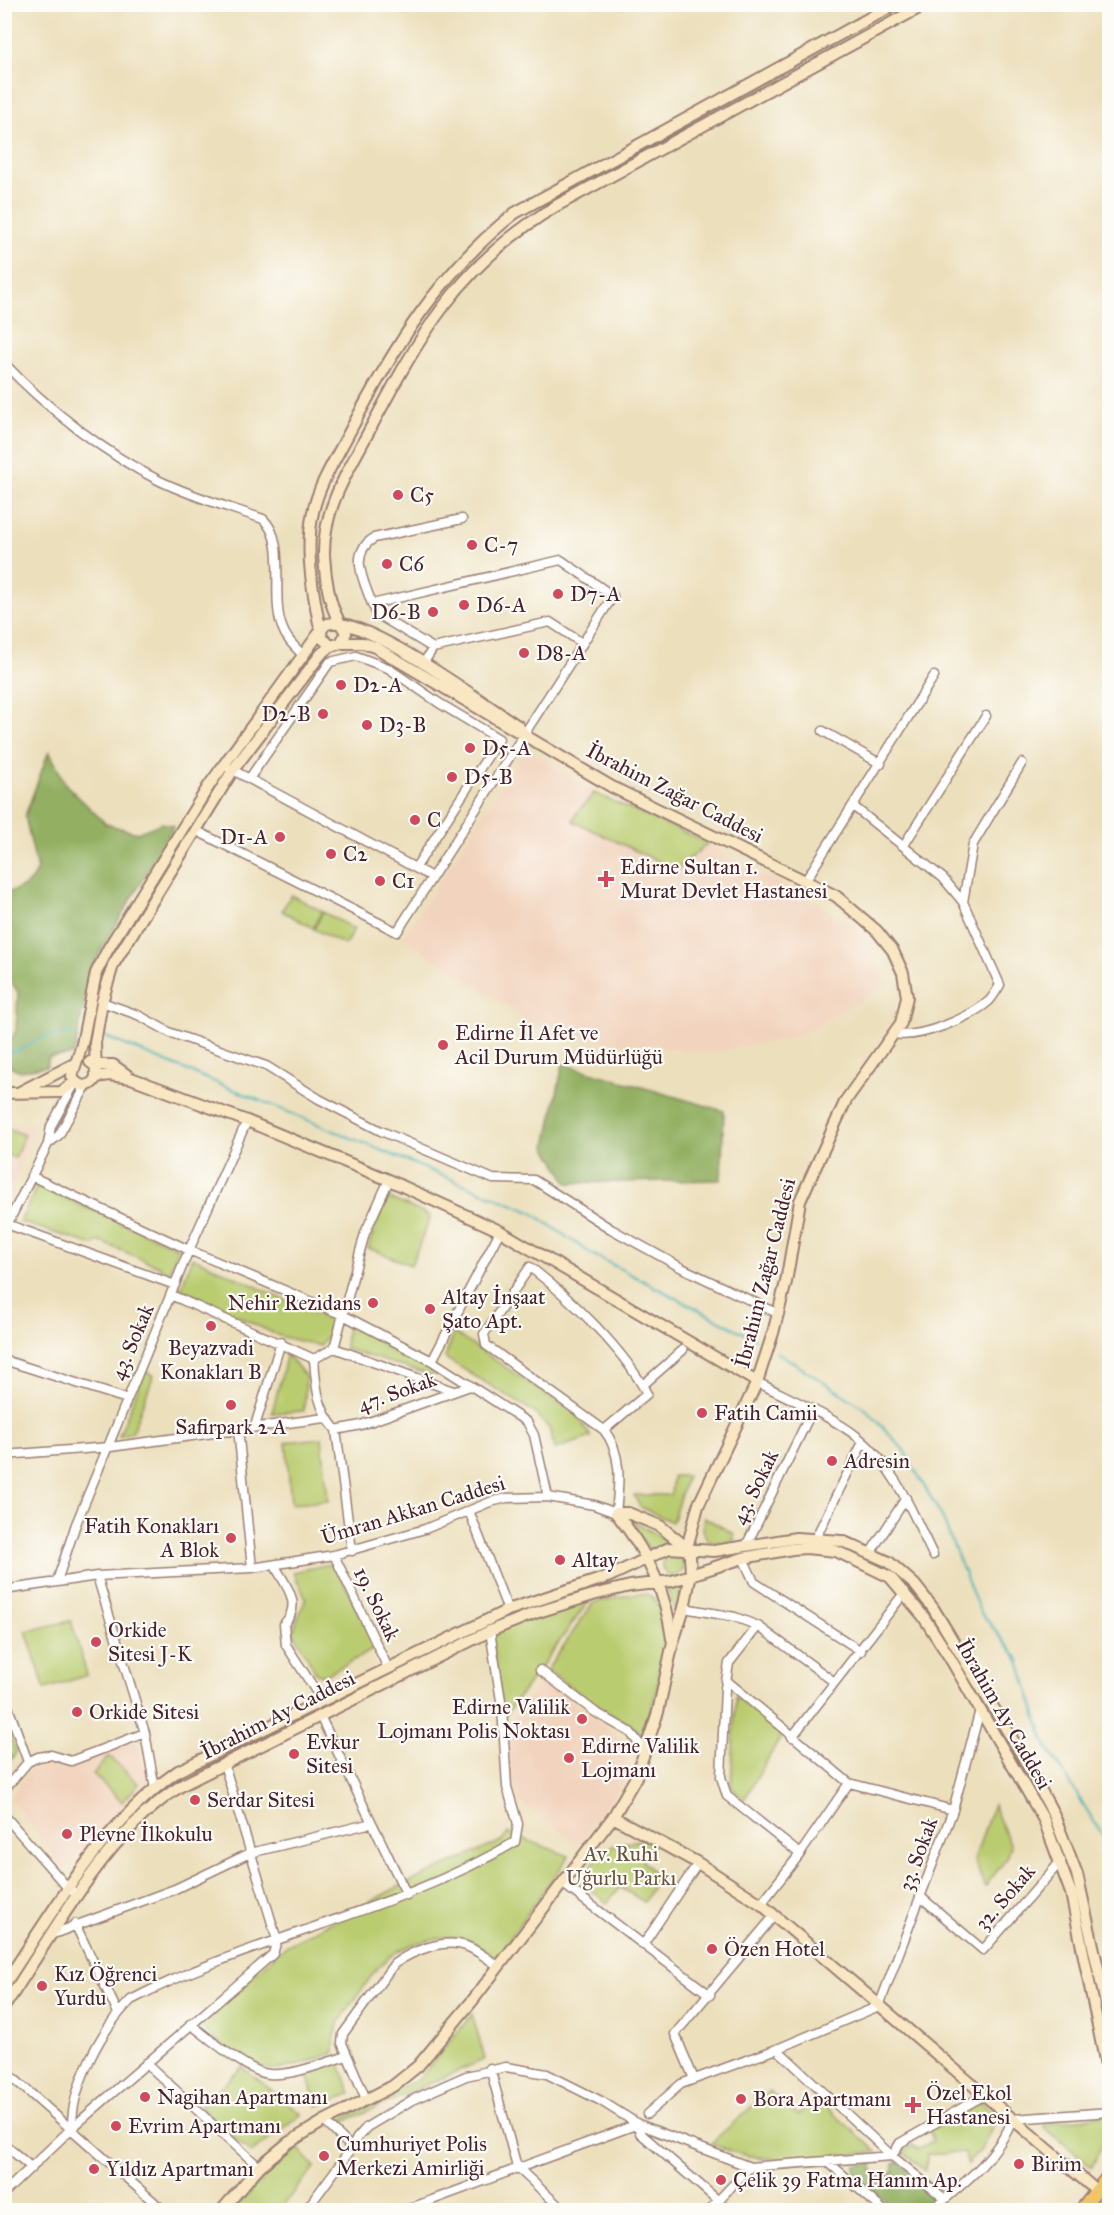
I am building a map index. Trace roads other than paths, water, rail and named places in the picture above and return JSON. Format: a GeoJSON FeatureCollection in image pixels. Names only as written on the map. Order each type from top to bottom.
{"type":"FeatureCollection","features":[{"type":"Feature","properties":{"kind":"main road"},"geometry":{"type":"LineString","coordinates":[[336,644],[324,641],[309,559],[310,533],[319,492],[394,351],[423,306],[462,259],[486,236],[524,208],[895,4]]}},
{"type":"Feature","properties":{"kind":"main road"},"geometry":{"type":"LineString","coordinates":[[96,1077],[94,1065],[102,1002],[113,965],[195,830],[228,767],[312,663],[336,644],[345,633],[339,623],[327,577],[324,554],[332,503],[418,340],[460,284],[512,234],[556,206],[926,4]]}},
{"type":"Feature","properties":{"kind":"main road"},"geometry":{"type":"LineString","coordinates":[[81,1084],[71,1074],[82,1044],[96,973],[228,767],[322,630],[330,622],[339,623]]}},
{"type":"Feature","properties":{"kind":"main road","name":"İbrahim Zağar Caddesi"},"geometry":{"type":"LineString","coordinates":[[339,623],[378,635],[518,726],[523,733]]}},
{"type":"Feature","properties":{"kind":"main road","name":"İbrahim Zağar Caddesi"},"geometry":{"type":"LineString","coordinates":[[336,644],[363,643],[375,647],[612,787],[836,896],[877,931],[893,951],[903,973],[907,997],[902,1023],[846,1100],[809,1176],[800,1201],[779,1314],[757,1382],[698,1506],[687,1548]]}},
{"type":"Feature","properties":{"kind":"main road"},"geometry":{"type":"LineString","coordinates":[[20,1092],[84,1060],[94,1065],[112,1065],[131,1078]]}},
{"type":"Feature","properties":{"kind":"main road"},"geometry":{"type":"LineString","coordinates":[[4,1094],[61,1092],[96,1077],[110,1075],[131,1078],[247,1121],[389,1180],[500,1231],[757,1382]]}},
{"type":"Feature","properties":{"kind":"main road"},"geometry":{"type":"LineString","coordinates":[[222,2211],[260,2168],[288,2143],[324,2121],[393,2086],[418,2066],[613,1817],[636,1777],[658,1712],[691,1574],[687,1548],[660,1526],[628,1512],[616,1513]]}},
{"type":"Feature","properties":{"kind":"main road"},"geometry":{"type":"LineString","coordinates":[[616,1513],[631,1530],[648,1559],[669,1614],[673,1642]]}},
{"type":"Feature","properties":{"kind":"main road","name":"İbrahim Ay Caddesi"},"geometry":{"type":"LineString","coordinates":[[4,1985],[73,1892],[102,1845],[155,1789],[178,1771],[321,1699],[508,1610],[610,1576],[669,1548],[714,1551],[796,1538],[816,1538],[842,1541],[871,1552],[902,1571],[933,1608],[1022,1755],[1054,1815],[1070,1852],[1084,1897],[1110,2022]]}},
{"type":"Feature","properties":{"kind":"main road","name":"İbrahim Ay Caddesi"},"geometry":{"type":"LineString","coordinates":[[4,2007],[53,1934],[73,1892],[151,1808],[176,1789],[490,1631],[535,1613],[593,1595],[658,1583],[743,1558],[806,1548],[836,1551],[877,1569],[905,1592],[944,1650],[1044,1820],[1071,1893],[1110,2085]]}},
{"type":"Feature","properties":{"kind":"main road"},"geometry":{"type":"LineString","coordinates":[[613,1817],[698,1863],[761,1904],[983,2097],[1013,2119],[1098,2192]]}},
{"type":"Feature","properties":{"kind":"main road"},"geometry":{"type":"LineString","coordinates":[[1082,2211],[1110,2174]]}},
{"type":"Feature","properties":{"kind":"street"},"geometry":{"type":"LineString","coordinates":[[4,363],[42,399],[140,471],[178,489],[263,519],[270,525],[276,555],[278,614],[288,639],[304,656]]}},
{"type":"Feature","properties":{"kind":"street"},"geometry":{"type":"LineString","coordinates":[[462,519],[374,538],[364,544],[358,558],[359,566],[372,604],[378,614],[433,648],[550,622],[582,643]]}},
{"type":"Feature","properties":{"kind":"street"},"geometry":{"type":"LineString","coordinates":[[195,830],[397,932],[613,596],[561,560],[372,604]]}},
{"type":"Feature","properties":{"kind":"street"},"geometry":{"type":"LineString","coordinates":[[423,664],[433,648]]}},
{"type":"Feature","properties":{"kind":"street"},"geometry":{"type":"LineString","coordinates":[[249,779],[330,662],[356,656],[388,668],[439,703],[500,739],[416,867]]}},
{"type":"Feature","properties":{"kind":"street"},"geometry":{"type":"LineString","coordinates":[[806,880],[881,764],[934,676]]}},
{"type":"Feature","properties":{"kind":"street"},"geometry":{"type":"LineString","coordinates":[[904,845],[986,716]]}},
{"type":"Feature","properties":{"kind":"street"},"geometry":{"type":"LineString","coordinates":[[823,731],[881,764]]}},
{"type":"Feature","properties":{"kind":"street"},"geometry":{"type":"LineString","coordinates":[[963,902],[973,844],[1022,763]]}},
{"type":"Feature","properties":{"kind":"street"},"geometry":{"type":"LineString","coordinates":[[228,767],[432,877]]}},
{"type":"Feature","properties":{"kind":"street"},"geometry":{"type":"LineString","coordinates":[[853,806],[943,878],[963,902],[1000,985],[988,1001],[964,1017],[909,1035],[896,1034]]}},
{"type":"Feature","properties":{"kind":"street"},"geometry":{"type":"LineString","coordinates":[[102,1002],[138,1015],[171,1033],[266,1066],[319,1099],[381,1131],[493,1179],[534,1180],[611,1229],[682,1268],[779,1314]]}},
{"type":"Feature","properties":{"kind":"street"},"geometry":{"type":"LineString","coordinates":[[81,1084],[59,1135],[48,1144],[5,1226],[175,1286]]}},
{"type":"Feature","properties":{"kind":"street","name":"43. Sokak"},"geometry":{"type":"LineString","coordinates":[[57,1581],[76,1524],[110,1447],[189,1250],[247,1121]]}},
{"type":"Feature","properties":{"kind":"street"},"geometry":{"type":"LineString","coordinates":[[31,1176],[189,1250],[343,1315],[432,1361],[518,1414],[531,1427],[548,1497]]}},
{"type":"Feature","properties":{"kind":"street"},"geometry":{"type":"LineString","coordinates":[[314,1359],[334,1348],[364,1233],[389,1180]]}},
{"type":"Feature","properties":{"kind":"street"},"geometry":{"type":"LineString","coordinates":[[432,1361],[500,1231]]}},
{"type":"Feature","properties":{"kind":"street"},"geometry":{"type":"LineString","coordinates":[[604,1430],[647,1394],[643,1385],[636,1372],[605,1336],[530,1267],[484,1334],[486,1345],[604,1430],[615,1445],[618,1464],[616,1513]]}},
{"type":"Feature","properties":{"kind":"street"},"geometry":{"type":"LineString","coordinates":[[171,1294],[281,1342],[314,1359]]}},
{"type":"Feature","properties":{"kind":"street"},"geometry":{"type":"LineString","coordinates":[[255,1426],[281,1342]]}},
{"type":"Feature","properties":{"kind":"street"},"geometry":{"type":"LineString","coordinates":[[334,1348],[453,1391]]}},
{"type":"Feature","properties":{"kind":"street"},"geometry":{"type":"LineString","coordinates":[[643,1385],[683,1350]]}},
{"type":"Feature","properties":{"kind":"street"},"geometry":{"type":"LineString","coordinates":[[314,1359],[318,1401],[325,1418],[336,1431],[352,1551]]}},
{"type":"Feature","properties":{"kind":"street"},"geometry":{"type":"LineString","coordinates":[[4,1360],[128,1399]]}},
{"type":"Feature","properties":{"kind":"street"},"geometry":{"type":"LineString","coordinates":[[757,1382],[812,1411],[863,1442],[875,1454],[906,1498],[933,1555]]}},
{"type":"Feature","properties":{"kind":"street","name":"47. Sokak"},"geometry":{"type":"LineString","coordinates":[[336,1431],[361,1425],[470,1386]]}},
{"type":"Feature","properties":{"kind":"street","name":"43. Sokak"},"geometry":{"type":"LineString","coordinates":[[746,1546],[812,1411]]}},
{"type":"Feature","properties":{"kind":"street"},"geometry":{"type":"LineString","coordinates":[[4,1455],[110,1447],[325,1418]]}},
{"type":"Feature","properties":{"kind":"street"},"geometry":{"type":"LineString","coordinates":[[238,1428],[252,1568]]}},
{"type":"Feature","properties":{"kind":"street"},"geometry":{"type":"LineString","coordinates":[[816,1538],[863,1442]]}},
{"type":"Feature","properties":{"kind":"street","name":"Ümran Akkan Caddesi"},"geometry":{"type":"LineString","coordinates":[[4,1590],[97,1576],[275,1566],[352,1551],[425,1529],[507,1498],[548,1497],[594,1505],[616,1513]]}},
{"type":"Feature","properties":{"kind":"street"},"geometry":{"type":"LineString","coordinates":[[871,1552],[906,1498]]}},
{"type":"Feature","properties":{"kind":"street"},"geometry":{"type":"LineString","coordinates":[[469,1511],[508,1610]]}},
{"type":"Feature","properties":{"kind":"street","name":"19. Sokak"},"geometry":{"type":"LineString","coordinates":[[334,1555],[388,1668]]}},
{"type":"Feature","properties":{"kind":"street"},"geometry":{"type":"LineString","coordinates":[[743,1558],[754,1582],[861,1651]]}},
{"type":"Feature","properties":{"kind":"street"},"geometry":{"type":"LineString","coordinates":[[275,1566],[294,1605],[293,1615],[284,1624],[286,1645],[321,1699]]}},
{"type":"Feature","properties":{"kind":"street"},"geometry":{"type":"LineString","coordinates":[[97,1576],[145,1733],[155,1789]]}},
{"type":"Feature","properties":{"kind":"street"},"geometry":{"type":"LineString","coordinates":[[792,1737],[833,1681],[861,1651],[905,1592]]}},
{"type":"Feature","properties":{"kind":"street"},"geometry":{"type":"LineString","coordinates":[[684,1608],[735,1617],[758,1626],[833,1681]]}},
{"type":"Feature","properties":{"kind":"street"},"geometry":{"type":"LineString","coordinates":[[758,1626],[729,1663],[726,1680],[721,1777],[727,1796],[801,1854]]}},
{"type":"Feature","properties":{"kind":"street"},"geometry":{"type":"LineString","coordinates":[[72,2128],[72,2107],[78,2088],[118,2013],[131,2000],[150,1990],[278,1940],[407,1895],[515,1842],[518,1824],[507,1787],[502,1707],[490,1631]]}},
{"type":"Feature","properties":{"kind":"street"},"geometry":{"type":"LineString","coordinates":[[540,1670],[595,1712],[630,1732],[646,1752]]}},
{"type":"Feature","properties":{"kind":"street"},"geometry":{"type":"LineString","coordinates":[[726,1680],[849,1783],[953,1810]]}},
{"type":"Feature","properties":{"kind":"street"},"geometry":{"type":"LineString","coordinates":[[4,1696],[28,1762]]}},
{"type":"Feature","properties":{"kind":"street","name":"33. Sokak"},"geometry":{"type":"LineString","coordinates":[[879,2006],[922,1898],[953,1810],[980,1710]]}},
{"type":"Feature","properties":{"kind":"street"},"geometry":{"type":"LineString","coordinates":[[320,1716],[407,1895]]}},
{"type":"Feature","properties":{"kind":"street"},"geometry":{"type":"LineString","coordinates":[[4,1790],[28,1762],[38,1756],[51,1755],[71,1761],[145,1733]]}},
{"type":"Feature","properties":{"kind":"street"},"geometry":{"type":"LineString","coordinates":[[4,2193],[72,2128],[273,1954],[278,1940],[224,1764]]}},
{"type":"Feature","properties":{"kind":"street"},"geometry":{"type":"LineString","coordinates":[[761,1904],[801,1854],[849,1783]]}},
{"type":"Feature","properties":{"kind":"street"},"geometry":{"type":"LineString","coordinates":[[4,1815],[73,1892]]}},
{"type":"Feature","properties":{"kind":"street"},"geometry":{"type":"LineString","coordinates":[[53,1934],[175,1889],[250,1853],[372,1823]]}},
{"type":"Feature","properties":{"kind":"street","name":"32. Sokak"},"geometry":{"type":"LineString","coordinates":[[922,1898],[983,1950],[1060,1861]]}},
{"type":"Feature","properties":{"kind":"street"},"geometry":{"type":"LineString","coordinates":[[643,1945],[698,1863]]}},
{"type":"Feature","properties":{"kind":"street"},"geometry":{"type":"LineString","coordinates":[[562,1883],[710,1995]]}},
{"type":"Feature","properties":{"kind":"street"},"geometry":{"type":"LineString","coordinates":[[694,2079],[675,2034],[774,1916]]}},
{"type":"Feature","properties":{"kind":"street"},"geometry":{"type":"LineString","coordinates":[[75,1924],[118,2013]]}},
{"type":"Feature","properties":{"kind":"street"},"geometry":{"type":"LineString","coordinates":[[366,2099],[342,2043],[343,2034],[394,1964],[404,1956],[441,1944],[459,1944],[469,1946],[498,1966]]}},
{"type":"Feature","properties":{"kind":"street"},"geometry":{"type":"LineString","coordinates":[[647,2114],[670,2091],[694,2079],[777,2049],[879,2006]]}},
{"type":"Feature","properties":{"kind":"street"},"geometry":{"type":"LineString","coordinates":[[190,2024],[220,2048],[266,2074],[282,2074],[347,2056]]}},
{"type":"Feature","properties":{"kind":"street"},"geometry":{"type":"LineString","coordinates":[[777,2049],[892,2156],[945,2199]]}},
{"type":"Feature","properties":{"kind":"street"},"geometry":{"type":"LineString","coordinates":[[146,2063],[260,2168]]}},
{"type":"Feature","properties":{"kind":"street"},"geometry":{"type":"LineString","coordinates":[[306,2211],[367,2127],[412,2100],[490,2068],[519,2068],[547,2074],[602,2101],[638,2124],[750,2168],[892,2156]]}},
{"type":"Feature","properties":{"kind":"street"},"geometry":{"type":"LineString","coordinates":[[490,2068],[517,2167],[558,2209]]}},
{"type":"Feature","properties":{"kind":"street"},"geometry":{"type":"LineString","coordinates":[[4,2070],[163,2211]]}},
{"type":"Feature","properties":{"kind":"street"},"geometry":{"type":"LineString","coordinates":[[892,2156],[900,2143],[983,2097]]}},
{"type":"Feature","properties":{"kind":"street"},"geometry":{"type":"LineString","coordinates":[[932,2211],[982,2166],[998,2148],[1013,2119],[1110,2112]]}},
{"type":"Feature","properties":{"kind":"street"},"geometry":{"type":"LineString","coordinates":[[324,2121],[352,2148]]}},
{"type":"Feature","properties":{"kind":"street"},"geometry":{"type":"LineString","coordinates":[[405,2211],[517,2167],[638,2124]]}},
{"type":"Feature","properties":{"kind":"street"},"geometry":{"type":"LineString","coordinates":[[638,2124],[640,2133],[729,2211]]}},
{"type":"Feature","properties":{"kind":"street"},"geometry":{"type":"LineString","coordinates":[[4,2144],[32,2168]]}},
{"type":"Feature","properties":{"kind":"street"},"geometry":{"type":"LineString","coordinates":[[827,2161],[883,2211]]}},
{"type":"Feature","properties":{"kind":"street"},"geometry":{"type":"LineString","coordinates":[[709,2211],[750,2168]]}},
{"type":"Feature","properties":{"kind":"waterway"},"geometry":{"type":"LineString","coordinates":[[4,1054],[22,1049],[42,1037],[74,1033]]}},
{"type":"Feature","properties":{"kind":"waterway"},"geometry":{"type":"LineString","coordinates":[[101,1035],[531,1212],[590,1253],[755,1339]]}},
{"type":"Feature","properties":{"kind":"waterway"},"geometry":{"type":"LineString","coordinates":[[777,1352],[867,1410],[903,1449],[942,1517],[980,1612],[1018,1658],[1045,1743],[1110,1847]]}},
{"type":"Feature","properties":{"kind":"place","name":"C5"},"geometry":{"type":"Point","coordinates":[398,495]}},
{"type":"Feature","properties":{"kind":"place","name":"C-7"},"geometry":{"type":"Point","coordinates":[472,545]}},
{"type":"Feature","properties":{"kind":"place","name":"C6"},"geometry":{"type":"Point","coordinates":[387,564]}},
{"type":"Feature","properties":{"kind":"place","name":"D7-A"},"geometry":{"type":"Point","coordinates":[558,594]}},
{"type":"Feature","properties":{"kind":"place","name":"D6-A"},"geometry":{"type":"Point","coordinates":[464,605]}},
{"type":"Feature","properties":{"kind":"place","name":"D6-B"},"geometry":{"type":"Point","coordinates":[433,612]}},
{"type":"Feature","properties":{"kind":"place","name":"D8-A"},"geometry":{"type":"Point","coordinates":[524,653]}},
{"type":"Feature","properties":{"kind":"place","name":"D2-A"},"geometry":{"type":"Point","coordinates":[341,685]}},
{"type":"Feature","properties":{"kind":"place","name":"D2-B"},"geometry":{"type":"Point","coordinates":[323,714]}},
{"type":"Feature","properties":{"kind":"place","name":"D3-B"},"geometry":{"type":"Point","coordinates":[367,725]}},
{"type":"Feature","properties":{"kind":"place","name":"D5-A"},"geometry":{"type":"Point","coordinates":[470,748]}},
{"type":"Feature","properties":{"kind":"place","name":"D5-B"},"geometry":{"type":"Point","coordinates":[452,777]}},
{"type":"Feature","properties":{"kind":"place","name":"C"},"geometry":{"type":"Point","coordinates":[415,820]}},
{"type":"Feature","properties":{"kind":"place","name":"D1-A"},"geometry":{"type":"Point","coordinates":[280,837]}},
{"type":"Feature","properties":{"kind":"place","name":"C2"},"geometry":{"type":"Point","coordinates":[331,854]}},
{"type":"Feature","properties":{"kind":"place","name":"Edirne Sultan 1. Murat Devlet Hastanesi"},"geometry":{"type":"Point","coordinates":[606,879]}},
{"type":"Feature","properties":{"kind":"place","name":"C1"},"geometry":{"type":"Point","coordinates":[380,881]}},
{"type":"Feature","properties":{"kind":"place","name":"Edirne İl Afet ve Acil Durum Müdürlüğü"},"geometry":{"type":"Point","coordinates":[443,1045]}},
{"type":"Feature","properties":{"kind":"place","name":"Nehir Rezidans"},"geometry":{"type":"Point","coordinates":[373,1303]}},
{"type":"Feature","properties":{"kind":"place","name":"Altay İnşaat Şato Apt."},"geometry":{"type":"Point","coordinates":[430,1309]}},
{"type":"Feature","properties":{"kind":"place","name":"Beyazvadi Konakları B"},"geometry":{"type":"Point","coordinates":[211,1326]}},
{"type":"Feature","properties":{"kind":"place","name":"Safirpark 2 A"},"geometry":{"type":"Point","coordinates":[231,1405]}},
{"type":"Feature","properties":{"kind":"place","name":"Fatih Camii"},"geometry":{"type":"Point","coordinates":[702,1413]}},
{"type":"Feature","properties":{"kind":"place","name":"Adresin"},"geometry":{"type":"Point","coordinates":[832,1461]}},
{"type":"Feature","properties":{"kind":"place","name":"Fatih Konakları A Blok"},"geometry":{"type":"Point","coordinates":[231,1538]}},
{"type":"Feature","properties":{"kind":"place","name":"Altay"},"geometry":{"type":"Point","coordinates":[560,1560]}},
{"type":"Feature","properties":{"kind":"place","name":"Orkide Sitesi J-K"},"geometry":{"type":"Point","coordinates":[96,1642]}},
{"type":"Feature","properties":{"kind":"place","name":"Orkide Sitesi"},"geometry":{"type":"Point","coordinates":[77,1712]}},
{"type":"Feature","properties":{"kind":"place","name":"Edirne Valilik Lojmanı Polis Noktası"},"geometry":{"type":"Point","coordinates":[582,1719]}},
{"type":"Feature","properties":{"kind":"place","name":"Evkur Sitesi"},"geometry":{"type":"Point","coordinates":[294,1754]}},
{"type":"Feature","properties":{"kind":"place","name":"Edirne Valilik Lojmanı"},"geometry":{"type":"Point","coordinates":[569,1758]}},
{"type":"Feature","properties":{"kind":"place","name":"Serdar Sitesi"},"geometry":{"type":"Point","coordinates":[195,1800]}},
{"type":"Feature","properties":{"kind":"place","name":"Plevne İlkokulu"},"geometry":{"type":"Point","coordinates":[67,1834]}},
{"type":"Feature","properties":{"kind":"place","name":"Özen Hotel"},"geometry":{"type":"Point","coordinates":[712,1949]}},
{"type":"Feature","properties":{"kind":"place","name":"Kız Öğrenci Yurdu"},"geometry":{"type":"Point","coordinates":[42,1986]}},
{"type":"Feature","properties":{"kind":"place","name":"Nagihan Apartmanı"},"geometry":{"type":"Point","coordinates":[145,2097]}},
{"type":"Feature","properties":{"kind":"place","name":"Bora Apartmanı"},"geometry":{"type":"Point","coordinates":[741,2099]}},
{"type":"Feature","properties":{"kind":"place","name":"Özel Ekol Hastanesi"},"geometry":{"type":"Point","coordinates":[913,2105]}},
{"type":"Feature","properties":{"kind":"place","name":"Evrim Apartmanı"},"geometry":{"type":"Point","coordinates":[116,2126]}},
{"type":"Feature","properties":{"kind":"place","name":"Cumhuriyet Polis Merkezi Amirliği"},"geometry":{"type":"Point","coordinates":[324,2156]}},
{"type":"Feature","properties":{"kind":"place","name":"Birim"},"geometry":{"type":"Point","coordinates":[1019,2164]}},
{"type":"Feature","properties":{"kind":"place","name":"Yıldız Apartmanı"},"geometry":{"type":"Point","coordinates":[94,2169]}},
{"type":"Feature","properties":{"kind":"place","name":"Çelik 39 Fatma Hanım Ap."},"geometry":{"type":"Point","coordinates":[721,2180]}},
{"type":"Feature","properties":{"kind":"park label","name":"Av. Ruhi Uğurlu Parkı"},"geometry":{"type":"Point","coordinates":[621,1866]}}]}
